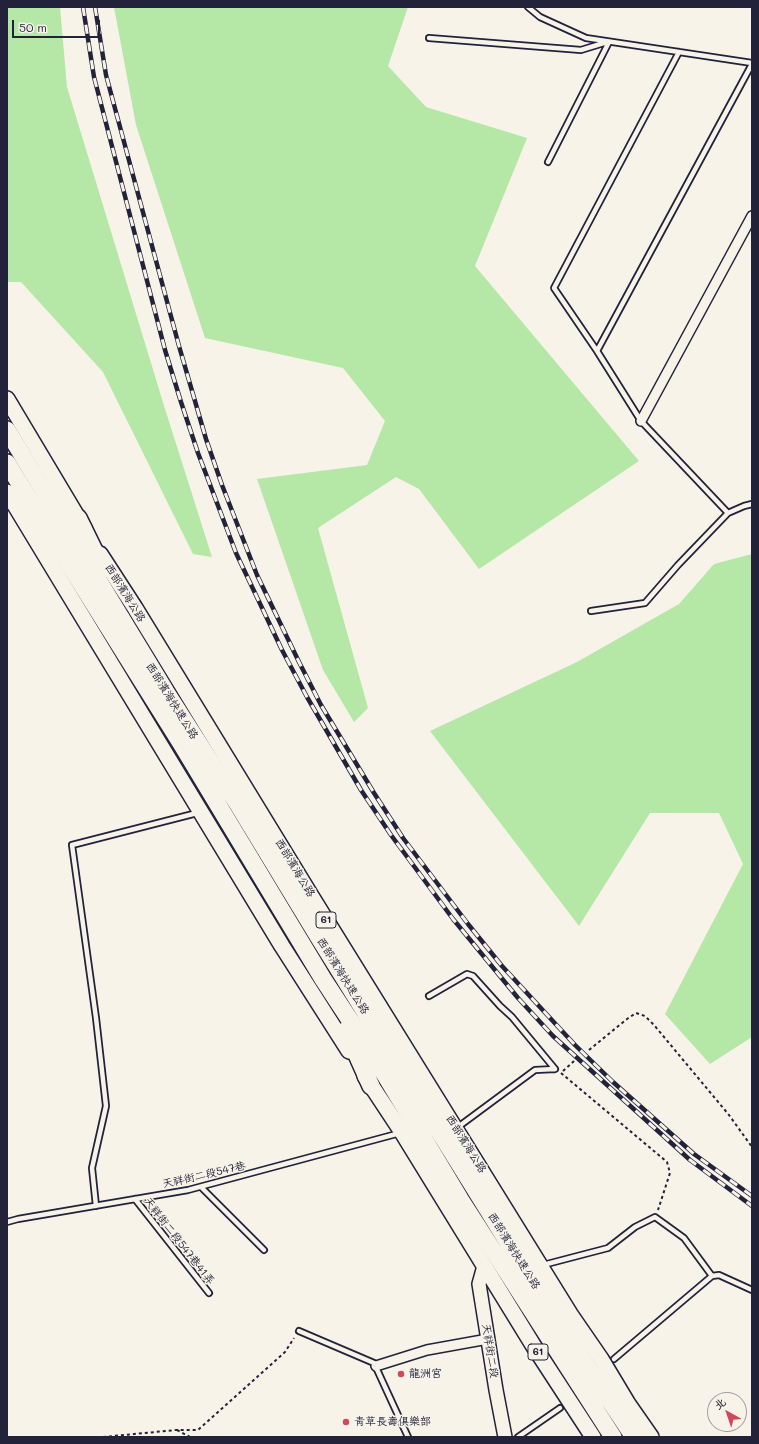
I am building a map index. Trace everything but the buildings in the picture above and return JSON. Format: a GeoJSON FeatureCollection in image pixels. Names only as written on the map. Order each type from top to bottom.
{"type":"FeatureCollection","features":[{"type":"Feature","properties":{"kind":"highway","name":"西部濱海快速公路"},"geometry":{"type":"LineString","coordinates":[[7,430],[166,692],[239,806],[555,1318],[634,1437]]}},
{"type":"Feature","properties":{"kind":"highway","name":"西部濱海快速公路"},"geometry":{"type":"LineString","coordinates":[[7,463],[190,758],[323,979],[378,1064],[460,1199],[613,1437]]}},
{"type":"Feature","properties":{"kind":"highway"},"geometry":{"type":"LineString","coordinates":[[78,518],[166,692]]}},
{"type":"Feature","properties":{"kind":"highway"},"geometry":{"type":"LineString","coordinates":[[323,979],[371,1086]]}},
{"type":"Feature","properties":{"kind":"main road","name":"西部濱海公路"},"geometry":{"type":"LineString","coordinates":[[7,399],[78,518],[135,608],[311,896],[628,1404],[651,1437]]}},
{"type":"Feature","properties":{"kind":"main road","name":"61"},"geometry":{"type":"LineString","coordinates":[[7,492],[282,946],[402,1132],[533,1345],[593,1437]]}},
{"type":"Feature","properties":{"kind":"street"},"geometry":{"type":"LineString","coordinates":[[642,421],[752,216]]}},
{"type":"Feature","properties":{"kind":"street","name":"天祥街二段"},"geometry":{"type":"LineString","coordinates":[[484,1266],[479,1284],[505,1437]]}},
{"type":"Feature","properties":{"kind":"street"},"geometry":{"type":"LineString","coordinates":[[376,1366],[427,1350],[488,1339]]}},
{"type":"Feature","properties":{"kind":"lane"},"geometry":{"type":"LineString","coordinates":[[528,7],[540,17],[586,38],[752,64],[597,351]]}},
{"type":"Feature","properties":{"kind":"lane"},"geometry":{"type":"LineString","coordinates":[[429,38],[581,50],[609,42]]}},
{"type":"Feature","properties":{"kind":"lane"},"geometry":{"type":"LineString","coordinates":[[548,162],[609,42]]}},
{"type":"Feature","properties":{"kind":"lane"},"geometry":{"type":"LineString","coordinates":[[679,52],[554,288],[642,421],[728,513]]}},
{"type":"Feature","properties":{"kind":"lane"},"geometry":{"type":"LineString","coordinates":[[591,612],[645,603],[678,565],[728,513],[752,504]]}},
{"type":"Feature","properties":{"kind":"lane"},"geometry":{"type":"LineString","coordinates":[[96,1206],[92,1168],[106,1106],[96,1018],[72,845],[202,812]]}},
{"type":"Feature","properties":{"kind":"lane"},"geometry":{"type":"LineString","coordinates":[[429,996],[467,974],[473,976],[512,1017],[555,1069],[535,1070],[456,1128]]}},
{"type":"Feature","properties":{"kind":"lane","name":"天祥街二段547巷"},"geometry":{"type":"LineString","coordinates":[[7,1222],[201,1187],[402,1132]]}},
{"type":"Feature","properties":{"kind":"lane"},"geometry":{"type":"LineString","coordinates":[[201,1187],[264,1250]]}},
{"type":"Feature","properties":{"kind":"lane","name":"天祥街二段547巷41弄"},"geometry":{"type":"LineString","coordinates":[[135,1199],[209,1293]]}},
{"type":"Feature","properties":{"kind":"lane"},"geometry":{"type":"LineString","coordinates":[[541,1265],[608,1248],[635,1227],[656,1217],[684,1238],[712,1276]]}},
{"type":"Feature","properties":{"kind":"lane"},"geometry":{"type":"LineString","coordinates":[[614,1359],[712,1276],[719,1274],[752,1290]]}},
{"type":"Feature","properties":{"kind":"lane"},"geometry":{"type":"LineString","coordinates":[[299,1331],[374,1363],[408,1437]]}},
{"type":"Feature","properties":{"kind":"lane"},"geometry":{"type":"LineString","coordinates":[[518,1437],[560,1408]]}},
{"type":"Feature","properties":{"kind":"path"},"geometry":{"type":"LineString","coordinates":[[590,1050],[626,1019],[636,1013],[645,1016],[729,1115],[752,1147]]}},
{"type":"Feature","properties":{"kind":"path"},"geometry":{"type":"LineString","coordinates":[[574,1061],[561,1073],[668,1162],[670,1173],[656,1217]]}},
{"type":"Feature","properties":{"kind":"path"},"geometry":{"type":"LineString","coordinates":[[103,1437],[176,1430],[198,1430],[285,1352],[299,1331]]}},
{"type":"Feature","properties":{"kind":"path"},"geometry":{"type":"LineString","coordinates":[[176,1430],[190,1437]]}},
{"type":"Feature","properties":{"kind":"green space"},"geometry":{"type":"Polygon","coordinates":[[[7,7],[60,7],[67,87],[165,409],[212,557],[193,554],[103,372],[21,282],[7,282],[7,7]]]}},
{"type":"Feature","properties":{"kind":"green space"},"geometry":{"type":"Polygon","coordinates":[[[114,7],[408,7],[388,66],[426,107],[527,138],[475,266],[639,461],[479,569],[419,489],[396,477],[318,528],[368,708],[354,722],[323,670],[257,479],[367,465],[385,421],[343,368],[205,338],[136,125],[114,7]]]}},
{"type":"Feature","properties":{"kind":"green space"},"geometry":{"type":"Polygon","coordinates":[[[752,554],[752,1037],[710,1064],[665,1014],[743,864],[719,813],[650,813],[579,926],[430,731],[577,662],[679,604],[714,564],[752,554]]]}},
{"type":"Feature","properties":{"kind":"railway"},"geometry":{"type":"LineString","coordinates":[[83,7],[94,77],[165,350],[181,402],[198,453],[236,553],[282,650],[307,697],[361,790],[391,835],[453,919],[518,998],[553,1036],[690,1160],[752,1206]]}},
{"type":"Feature","properties":{"kind":"railway"},"geometry":{"type":"LineString","coordinates":[[95,7],[106,75],[179,346],[206,439],[257,575],[321,705],[403,838],[502,966],[575,1045],[613,1082],[694,1154],[752,1196]]}},
{"type":"Feature","properties":{"kind":"place","name":"龍洲宮"},"geometry":{"type":"Point","coordinates":[401,1374]}},
{"type":"Feature","properties":{"kind":"place","name":"青草長壽俱樂部"},"geometry":{"type":"Point","coordinates":[346,1422]}}]}
